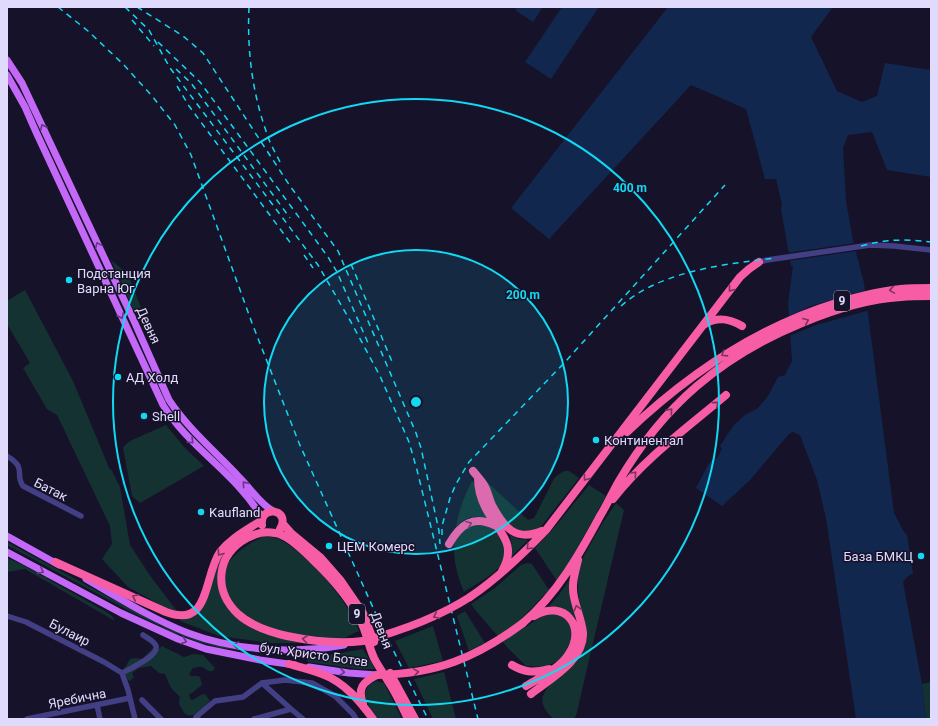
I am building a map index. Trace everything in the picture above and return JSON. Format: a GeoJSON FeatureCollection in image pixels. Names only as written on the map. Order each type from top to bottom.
{"type":"FeatureCollection","features":[{"type":"Feature","properties":{"kind":"highway"},"geometry":{"type":"LineString","coordinates":[[610,448],[740,277],[759,262]]}},
{"type":"Feature","properties":{"kind":"highway","name":"9"},"geometry":{"type":"LineString","coordinates":[[610,448],[680,385],[716,360],[758,335],[813,310],[852,298],[900,289],[931,288]]}},
{"type":"Feature","properties":{"kind":"highway","name":"9"},"geometry":{"type":"LineString","coordinates":[[601,516],[624,472],[660,422],[676,404],[734,357],[787,329],[836,310],[867,302],[900,297],[931,296]]}},
{"type":"Feature","properties":{"kind":"highway"},"geometry":{"type":"LineString","coordinates":[[702,328],[712,320],[723,319],[731,320],[742,326]]}},
{"type":"Feature","properties":{"kind":"highway"},"geometry":{"type":"LineString","coordinates":[[601,516],[634,474],[664,446],[726,395]]}},
{"type":"Feature","properties":{"kind":"highway","name":"бул. Христо Ботев"},"geometry":{"type":"LineString","coordinates":[[360,642],[414,626],[454,607],[499,575],[524,553],[546,530],[610,448]]}},
{"type":"Feature","properties":{"kind":"highway"},"geometry":{"type":"LineString","coordinates":[[473,471],[484,485],[496,512],[511,530],[519,535],[528,536],[546,530]]}},
{"type":"Feature","properties":{"kind":"highway"},"geometry":{"type":"LineString","coordinates":[[478,478],[480,495],[489,513],[505,536],[508,550],[506,562],[499,575]]}},
{"type":"Feature","properties":{"kind":"highway"},"geometry":{"type":"LineString","coordinates":[[55,562],[166,612],[176,616],[184,616],[195,611],[200,604],[215,560],[235,537],[262,519],[266,513],[273,511],[281,516],[283,524],[280,530],[271,532],[263,526],[262,519]]}},
{"type":"Feature","properties":{"kind":"highway","name":"бул. Христо Ботев"},"geometry":{"type":"LineString","coordinates":[[377,675],[414,672],[442,666],[462,659],[490,645],[524,621],[557,587],[580,553],[601,516]]}},
{"type":"Feature","properties":{"kind":"highway"},"geometry":{"type":"LineString","coordinates":[[448,544],[459,530],[472,522],[485,521],[498,526]]}},
{"type":"Feature","properties":{"kind":"highway","name":"Девня"},"geometry":{"type":"LineString","coordinates":[[283,524],[291,533],[311,548],[323,560],[360,608],[368,623],[375,648],[415,719]]}},
{"type":"Feature","properties":{"kind":"highway","name":"9"},"geometry":{"type":"LineString","coordinates":[[271,532],[254,534],[239,543],[230,552],[222,566],[222,588],[234,610],[251,623],[279,634],[308,640],[360,642]]}},
{"type":"Feature","properties":{"kind":"highway","name":"Девня"},"geometry":{"type":"LineString","coordinates":[[271,532],[283,536],[311,558],[330,578],[351,605],[362,625],[374,657],[408,719]]}},
{"type":"Feature","properties":{"kind":"highway"},"geometry":{"type":"LineString","coordinates":[[531,694],[569,663],[576,654],[582,641],[583,631],[573,588],[580,553]]}},
{"type":"Feature","properties":{"kind":"highway"},"geometry":{"type":"LineString","coordinates":[[524,621],[539,612],[558,610],[566,614],[575,624],[576,633],[571,651],[566,659],[526,686]]}},
{"type":"Feature","properties":{"kind":"highway"},"geometry":{"type":"LineString","coordinates":[[289,664],[331,678],[348,690],[364,706],[373,719]]}},
{"type":"Feature","properties":{"kind":"highway"},"geometry":{"type":"LineString","coordinates":[[512,666],[532,672],[556,667]]}},
{"type":"Feature","properties":{"kind":"highway"},"geometry":{"type":"LineString","coordinates":[[364,706],[360,695],[362,688],[366,681],[377,675]]}},
{"type":"Feature","properties":{"kind":"main road","name":"Девня"},"geometry":{"type":"LineString","coordinates":[[7,60],[14,68],[22,83],[169,400],[177,412],[194,431],[267,508],[273,511]]}},
{"type":"Feature","properties":{"kind":"main road","name":"Девня"},"geometry":{"type":"LineString","coordinates":[[7,74],[26,107],[36,132],[163,405],[170,417],[185,435],[237,485],[262,519]]}},
{"type":"Feature","properties":{"kind":"main road","name":"бул. Христо Ботев"},"geometry":{"type":"LineString","coordinates":[[7,536],[170,625],[210,639],[239,645],[287,649],[327,648],[360,642]]}},
{"type":"Feature","properties":{"kind":"main road","name":"бул. Христо Ботев"},"geometry":{"type":"LineString","coordinates":[[9,554],[121,613],[167,635],[206,649],[289,664],[349,673],[377,675]]}},
{"type":"Feature","properties":{"kind":"street"},"geometry":{"type":"LineString","coordinates":[[7,74],[14,68]]}},
{"type":"Feature","properties":{"kind":"street"},"geometry":{"type":"LineString","coordinates":[[759,262],[776,258],[861,246],[890,245],[931,250]]}},
{"type":"Feature","properties":{"kind":"street","name":"Батак"},"geometry":{"type":"LineString","coordinates":[[7,456],[18,465],[21,483],[23,486],[81,516]]}},
{"type":"Feature","properties":{"kind":"street","name":"Булаир"},"geometry":{"type":"LineString","coordinates":[[7,616],[26,622],[104,662],[122,673]]}},
{"type":"Feature","properties":{"kind":"street"},"geometry":{"type":"LineString","coordinates":[[135,719],[122,673],[144,661],[155,652],[156,647],[154,644],[143,636]]}},
{"type":"Feature","properties":{"kind":"street"},"geometry":{"type":"LineString","coordinates":[[198,719],[196,717],[215,700],[243,697],[262,683],[285,680],[312,683],[335,696],[354,714],[356,719]]}},
{"type":"Feature","properties":{"kind":"street"},"geometry":{"type":"LineString","coordinates":[[262,683],[303,719]]}},
{"type":"Feature","properties":{"kind":"street","name":"Яребична"},"geometry":{"type":"LineString","coordinates":[[27,719],[130,698]]}},
{"type":"Feature","properties":{"kind":"street"},"geometry":{"type":"LineString","coordinates":[[142,700],[161,719]]}},
{"type":"Feature","properties":{"kind":"street"},"geometry":{"type":"LineString","coordinates":[[96,705],[100,719]]}},
{"type":"Feature","properties":{"kind":"street"},"geometry":{"type":"LineString","coordinates":[[254,719],[291,710]]}},
{"type":"Feature","properties":{"kind":"green space"},"geometry":{"type":"Polygon","coordinates":[[[111,260],[128,274],[141,308],[134,311],[111,260]]]}},
{"type":"Feature","properties":{"kind":"green space"},"geometry":{"type":"Polygon","coordinates":[[[25,290],[73,381],[110,470],[111,469],[120,487],[130,545],[151,577],[177,611],[166,608],[128,587],[102,559],[112,544],[110,526],[57,415],[47,409],[23,368],[30,363],[7,324],[7,301],[25,290]]]}},
{"type":"Feature","properties":{"kind":"green space"},"geometry":{"type":"Polygon","coordinates":[[[166,425],[184,447],[204,466],[140,503],[132,496],[123,448],[130,441],[166,425]]]}},
{"type":"Feature","properties":{"kind":"green space"},"geometry":{"type":"Polygon","coordinates":[[[564,471],[569,471],[579,478],[540,528],[527,533],[513,528],[504,519],[486,481],[528,520],[534,518],[555,477],[564,471]]]}},
{"type":"Feature","properties":{"kind":"green space"},"geometry":{"type":"Polygon","coordinates":[[[472,481],[475,483],[477,497],[481,506],[489,519],[471,517],[456,527],[462,503],[472,481]]]}},
{"type":"Feature","properties":{"kind":"green space"},"geometry":{"type":"Polygon","coordinates":[[[589,485],[606,496],[570,561],[557,581],[535,548],[554,528],[589,485]]]}},
{"type":"Feature","properties":{"kind":"green space"},"geometry":{"type":"Polygon","coordinates":[[[616,503],[624,510],[576,716],[573,719],[554,719],[545,708],[542,699],[546,690],[553,682],[579,657],[583,648],[583,632],[578,586],[579,567],[596,534],[616,503]]]}},
{"type":"Feature","properties":{"kind":"green space"},"geometry":{"type":"Polygon","coordinates":[[[481,523],[499,534],[503,541],[505,554],[501,565],[497,570],[464,592],[458,576],[454,556],[456,538],[461,531],[468,526],[481,523]]]}},
{"type":"Feature","properties":{"kind":"green space"},"geometry":{"type":"Polygon","coordinates":[[[510,535],[518,539],[528,540],[511,557],[512,546],[510,535]]]}},
{"type":"Feature","properties":{"kind":"green space"},"geometry":{"type":"Polygon","coordinates":[[[264,536],[279,539],[302,555],[314,566],[337,592],[354,619],[359,631],[340,640],[298,635],[271,629],[255,622],[235,606],[228,595],[224,579],[225,571],[232,558],[251,543],[264,536]]]}},
{"type":"Feature","properties":{"kind":"green space"},"geometry":{"type":"Polygon","coordinates":[[[7,542],[162,626],[187,636],[268,651],[268,653],[220,648],[174,633],[133,613],[7,545],[7,542]]]}},
{"type":"Feature","properties":{"kind":"green space"},"geometry":{"type":"Polygon","coordinates":[[[221,557],[223,558],[219,568],[236,616],[299,641],[300,643],[271,643],[219,636],[180,621],[182,618],[189,617],[221,557]]]}},
{"type":"Feature","properties":{"kind":"green space"},"geometry":{"type":"Polygon","coordinates":[[[7,558],[23,565],[103,610],[112,616],[115,621],[25,569],[7,572],[7,558]]]}},
{"type":"Feature","properties":{"kind":"green space"},"geometry":{"type":"Polygon","coordinates":[[[527,563],[532,564],[549,590],[520,620],[526,627],[545,615],[554,613],[562,616],[571,624],[572,640],[562,658],[543,667],[526,666],[508,648],[471,604],[495,588],[521,565],[527,563]]]}},
{"type":"Feature","properties":{"kind":"green space"},"geometry":{"type":"Polygon","coordinates":[[[570,579],[570,594],[576,618],[564,609],[549,606],[570,579]]]}},
{"type":"Feature","properties":{"kind":"green space"},"geometry":{"type":"Polygon","coordinates":[[[465,611],[485,643],[469,651],[457,616],[465,611]]]}},
{"type":"Feature","properties":{"kind":"green space"},"geometry":{"type":"Polygon","coordinates":[[[433,626],[443,661],[409,668],[395,641],[433,626]]]}},
{"type":"Feature","properties":{"kind":"green space"},"geometry":{"type":"Polygon","coordinates":[[[162,646],[184,657],[194,654],[203,655],[215,668],[211,671],[201,667],[193,668],[189,674],[191,676],[200,677],[202,685],[189,695],[191,700],[205,694],[210,701],[196,714],[188,715],[185,713],[179,704],[180,697],[171,688],[165,674],[159,673],[151,666],[139,668],[132,673],[134,677],[130,681],[128,680],[124,669],[130,659],[142,659],[153,648],[159,649],[162,646]]]}},
{"type":"Feature","properties":{"kind":"green space"},"geometry":{"type":"Polygon","coordinates":[[[363,649],[375,669],[358,669],[308,662],[307,659],[363,649]]]}},
{"type":"Feature","properties":{"kind":"green space"},"geometry":{"type":"Polygon","coordinates":[[[444,672],[456,719],[433,719],[414,679],[444,672]]]}},
{"type":"Feature","properties":{"kind":"green space"},"geometry":{"type":"Polygon","coordinates":[[[376,681],[384,683],[402,719],[378,719],[369,706],[364,697],[368,687],[376,681]]]}},
{"type":"Feature","properties":{"kind":"green space"},"geometry":{"type":"Polygon","coordinates":[[[931,682],[931,719],[926,719],[922,684],[931,682]]]}},
{"type":"Feature","properties":{"kind":"water"},"geometry":{"type":"Polygon","coordinates":[[[518,7],[543,7],[533,22],[515,10],[518,7]]]}},
{"type":"Feature","properties":{"kind":"water"},"geometry":{"type":"Polygon","coordinates":[[[562,7],[599,7],[551,79],[525,62],[562,7]]]}},
{"type":"Feature","properties":{"kind":"water"},"geometry":{"type":"Polygon","coordinates":[[[668,7],[833,7],[811,37],[837,91],[862,102],[877,96],[885,63],[931,70],[931,177],[887,170],[872,132],[848,135],[843,148],[846,201],[853,241],[864,283],[894,513],[907,535],[913,573],[903,582],[922,684],[926,719],[856,719],[826,518],[817,480],[800,435],[793,432],[789,434],[750,480],[722,506],[696,488],[709,463],[717,458],[722,449],[720,446],[735,424],[745,415],[758,408],[768,396],[778,377],[785,375],[792,361],[788,303],[793,266],[791,266],[781,209],[782,205],[776,179],[765,179],[746,109],[691,85],[549,239],[511,208],[668,7]]]}},
{"type":"Feature","properties":{"kind":"pier"},"geometry":{"type":"Polygon","coordinates":[[[855,243],[857,251],[788,261],[786,253],[855,243]]]}},
{"type":"Feature","properties":{"kind":"pier"},"geometry":{"type":"Polygon","coordinates":[[[867,290],[870,310],[816,325],[789,336],[788,317],[811,306],[867,290]]]}},
{"type":"Feature","properties":{"kind":"railway"},"geometry":{"type":"LineString","coordinates":[[58,7],[88,31],[123,64],[152,96],[175,125],[191,155],[252,323],[299,443],[384,632],[428,719]]}},
{"type":"Feature","properties":{"kind":"railway"},"geometry":{"type":"LineString","coordinates":[[125,7],[149,30],[170,68],[318,265],[380,376],[409,442],[478,719]]}},
{"type":"Feature","properties":{"kind":"railway"},"geometry":{"type":"LineString","coordinates":[[137,7],[183,36],[203,53],[290,186],[338,251],[416,433],[421,448],[439,531],[440,544]]}},
{"type":"Feature","properties":{"kind":"railway"},"geometry":{"type":"LineString","coordinates":[[249,7],[250,54],[257,101],[267,135],[280,162]]}},
{"type":"Feature","properties":{"kind":"railway"},"geometry":{"type":"LineString","coordinates":[[132,20],[154,46]]}},
{"type":"Feature","properties":{"kind":"railway"},"geometry":{"type":"LineString","coordinates":[[158,42],[200,82],[328,257],[337,272],[368,343]]}},
{"type":"Feature","properties":{"kind":"railway"},"geometry":{"type":"LineString","coordinates":[[176,69],[191,83],[290,218]]}},
{"type":"Feature","properties":{"kind":"railway"},"geometry":{"type":"LineString","coordinates":[[177,86],[189,106],[292,245]]}},
{"type":"Feature","properties":{"kind":"railway"},"geometry":{"type":"LineString","coordinates":[[442,535],[442,526],[450,498],[456,484],[469,462],[565,362],[725,185]]}},
{"type":"Feature","properties":{"kind":"railway"},"geometry":{"type":"LineString","coordinates":[[861,246],[896,240],[931,242]]}},
{"type":"Feature","properties":{"kind":"railway"},"geometry":{"type":"LineString","coordinates":[[304,255],[313,268]]}},
{"type":"Feature","properties":{"kind":"railway"},"geometry":{"type":"LineString","coordinates":[[621,306],[637,294],[674,277],[694,271],[736,263],[776,258]]}},
{"type":"Feature","properties":{"kind":"railway"},"geometry":{"type":"LineString","coordinates":[[351,264],[393,364]]}},
{"type":"Feature","properties":{"kind":"place","name":"Подстанция Варна Юг"},"geometry":{"type":"Point","coordinates":[69,280]}},
{"type":"Feature","properties":{"kind":"place","name":"АД Холд"},"geometry":{"type":"Point","coordinates":[118,377]}},
{"type":"Feature","properties":{"kind":"place","name":"Shell"},"geometry":{"type":"Point","coordinates":[144,416]}},
{"type":"Feature","properties":{"kind":"place","name":"Континентал"},"geometry":{"type":"Point","coordinates":[596,440]}},
{"type":"Feature","properties":{"kind":"place","name":"Kaufland"},"geometry":{"type":"Point","coordinates":[201,512]}},
{"type":"Feature","properties":{"kind":"place","name":"ЦЕМ Комерс"},"geometry":{"type":"Point","coordinates":[329,546]}},
{"type":"Feature","properties":{"kind":"place","name":"База БМКЦ"},"geometry":{"type":"Point","coordinates":[921,556]}}]}
